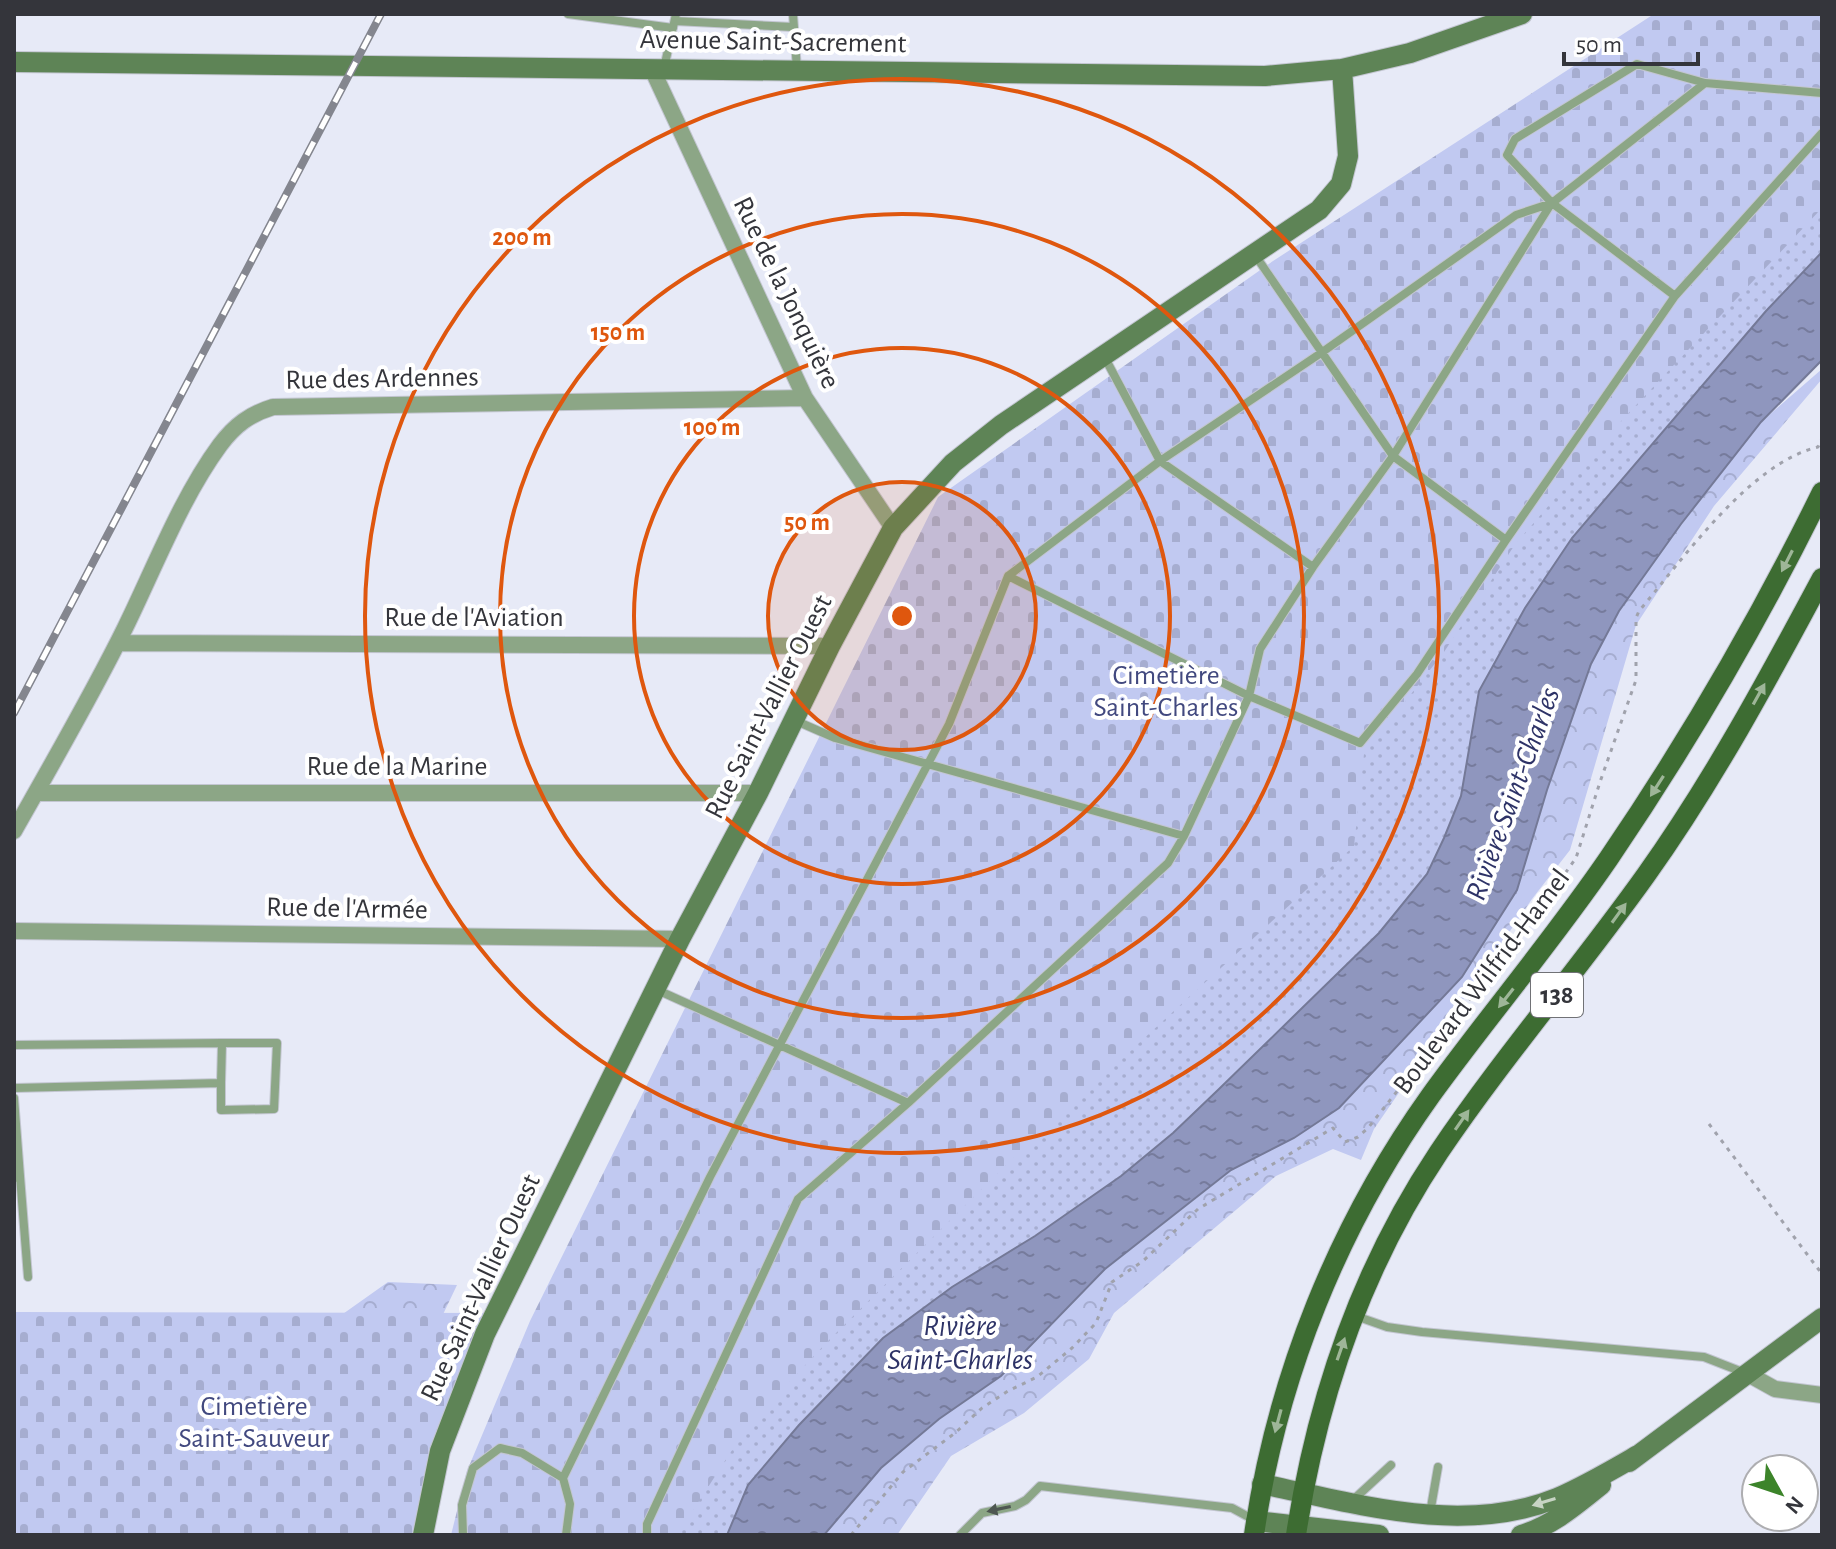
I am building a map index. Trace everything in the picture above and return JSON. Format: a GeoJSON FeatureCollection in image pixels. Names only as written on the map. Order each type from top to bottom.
{"type":"FeatureCollection","features":[{"type":"Feature","properties":{"kind":"main road","name":"Avenue Saint-Sacrement"},"geometry":{"type":"LineString","coordinates":[[14,62],[1265,76],[1342,69],[1410,53],[1522,14]]}},
{"type":"Feature","properties":{"kind":"main road","name":"Rue Saint-Vallier Ouest"},"geometry":{"type":"LineString","coordinates":[[423,1535],[440,1451],[485,1334],[680,939],[893,528],[953,463],[1001,425],[1319,210],[1341,184],[1348,156],[1342,69]]}},
{"type":"Feature","properties":{"kind":"main road","name":"Boulevard Wilfrid-Hamel"},"geometry":{"type":"LineString","coordinates":[[1255,1528],[1262,1484],[1286,1392],[1306,1331],[1355,1219],[1432,1094],[1591,884],[1669,767],[1724,678],[1822,492]]}},
{"type":"Feature","properties":{"kind":"main road","name":"138"},"geometry":{"type":"LineString","coordinates":[[1297,1530],[1318,1424],[1353,1315],[1381,1253],[1438,1154],[1648,871],[1751,709],[1822,578]]}},
{"type":"Feature","properties":{"kind":"main road"},"geometry":{"type":"LineString","coordinates":[[1521,1535],[1536,1531],[1565,1514],[1638,1455],[1822,1318]]}},
{"type":"Feature","properties":{"kind":"main road"},"geometry":{"type":"LineString","coordinates":[[1262,1484],[1350,1503],[1471,1516],[1537,1504],[1580,1487],[1638,1455]]}},
{"type":"Feature","properties":{"kind":"main road"},"geometry":{"type":"LineString","coordinates":[[1255,1528],[1372,1535]]}},
{"type":"Feature","properties":{"kind":"street","name":"Rue de la Jonquière"},"geometry":{"type":"LineString","coordinates":[[658,69],[805,398],[893,528]]}},
{"type":"Feature","properties":{"kind":"street","name":"Rue des Ardennes"},"geometry":{"type":"LineString","coordinates":[[14,831],[118,643],[183,511],[220,446],[239,422],[256,412],[273,407],[805,398]]}},
{"type":"Feature","properties":{"kind":"street","name":"Rue de l'Aviation"},"geometry":{"type":"LineString","coordinates":[[118,643],[830,646]]}},
{"type":"Feature","properties":{"kind":"street","name":"Rue de la Marine"},"geometry":{"type":"LineString","coordinates":[[36,793],[758,793]]}},
{"type":"Feature","properties":{"kind":"street","name":"Rue de l'Armée"},"geometry":{"type":"LineString","coordinates":[[14,931],[680,939]]}},
{"type":"Feature","properties":{"kind":"street"},"geometry":{"type":"LineString","coordinates":[[1748,1374],[1775,1389],[1822,1395]]}},
{"type":"Feature","properties":{"kind":"lane"},"geometry":{"type":"LineString","coordinates":[[568,14],[793,27]]}},
{"type":"Feature","properties":{"kind":"lane"},"geometry":{"type":"LineString","coordinates":[[793,14],[797,70]]}},
{"type":"Feature","properties":{"kind":"lane"},"geometry":{"type":"LineString","coordinates":[[658,69],[675,21]]}},
{"type":"Feature","properties":{"kind":"lane"},"geometry":{"type":"LineString","coordinates":[[1675,296],[1552,203],[1507,155],[1515,139],[1637,64],[1705,83],[1822,93]]}},
{"type":"Feature","properties":{"kind":"lane"},"geometry":{"type":"LineString","coordinates":[[566,1535],[570,1504],[563,1478],[710,1177],[949,724],[1008,576],[1160,461],[1321,353],[1516,215],[1552,203],[1705,83]]}},
{"type":"Feature","properties":{"kind":"lane"},"geometry":{"type":"LineString","coordinates":[[1008,576],[1249,696],[1360,743],[1417,674],[1675,296],[1822,133]]}},
{"type":"Feature","properties":{"kind":"lane"},"geometry":{"type":"LineString","coordinates":[[647,1535],[647,1524],[798,1199],[908,1103],[1168,863],[1184,836],[1249,696],[1260,649],[1313,567],[1393,456],[1552,203]]}},
{"type":"Feature","properties":{"kind":"lane"},"geometry":{"type":"LineString","coordinates":[[1255,255],[1393,456],[1506,540]]}},
{"type":"Feature","properties":{"kind":"lane"},"geometry":{"type":"LineString","coordinates":[[1104,356],[1160,461],[1313,567]]}},
{"type":"Feature","properties":{"kind":"lane"},"geometry":{"type":"LineString","coordinates":[[794,720],[835,738],[1184,836]]}},
{"type":"Feature","properties":{"kind":"lane"},"geometry":{"type":"LineString","coordinates":[[655,989],[908,1103]]}},
{"type":"Feature","properties":{"kind":"lane"},"geometry":{"type":"LineString","coordinates":[[14,1045],[222,1043],[277,1043],[274,1109],[221,1110],[222,1043]]}},
{"type":"Feature","properties":{"kind":"lane"},"geometry":{"type":"LineString","coordinates":[[14,1088],[221,1083]]}},
{"type":"Feature","properties":{"kind":"lane"},"geometry":{"type":"LineString","coordinates":[[14,1098],[17,1177],[28,1277]]}},
{"type":"Feature","properties":{"kind":"lane"},"geometry":{"type":"LineString","coordinates":[[1353,1315],[1387,1327],[1422,1332],[1704,1357],[1748,1374]]}},
{"type":"Feature","properties":{"kind":"lane"},"geometry":{"type":"LineString","coordinates":[[463,1535],[462,1505],[473,1468],[500,1448],[522,1453],[563,1478]]}},
{"type":"Feature","properties":{"kind":"lane"},"geometry":{"type":"LineString","coordinates":[[1350,1503],[1391,1465]]}},
{"type":"Feature","properties":{"kind":"lane"},"geometry":{"type":"LineString","coordinates":[[1430,1514],[1438,1467]]}},
{"type":"Feature","properties":{"kind":"lane"},"geometry":{"type":"LineString","coordinates":[[960,1535],[982,1513],[1015,1506],[1040,1486],[1232,1508],[1255,1528]]}},
{"type":"Feature","properties":{"kind":"path"},"geometry":{"type":"LineString","coordinates":[[851,1535],[903,1472],[955,1433],[982,1408],[1037,1377],[1072,1348],[1096,1323],[1112,1282],[1143,1261],[1198,1209],[1333,1128],[1345,1142],[1358,1137],[1368,1128],[1518,940],[1576,858],[1636,680],[1636,618],[1639,611],[1746,487],[1775,466],[1818,447],[1822,438]]}},
{"type":"Feature","properties":{"kind":"path"},"geometry":{"type":"LineString","coordinates":[[1709,1124],[1822,1274]]}},
{"type":"Feature","properties":{"kind":"green space","name":"Cimetière Saint-Charles"},"geometry":{"type":"Polygon","coordinates":[[[1654,14],[1822,14],[1822,235],[1534,573],[1451,774],[716,1535],[451,1535],[467,1471],[530,1321],[938,497],[1273,261],[1654,14]]]}},
{"type":"Feature","properties":{"kind":"green space"},"geometry":{"type":"Polygon","coordinates":[[[1822,208],[1822,252],[1766,311],[1572,538],[1525,608],[1479,691],[1461,796],[1444,838],[1427,874],[1379,933],[1173,1133],[1121,1176],[1035,1236],[952,1287],[883,1338],[799,1425],[748,1485],[727,1535],[677,1535],[747,1427],[828,1341],[1008,1163],[1354,846],[1364,754],[1444,652],[1514,546],[1623,419],[1822,208]]]}},
{"type":"Feature","properties":{"kind":"green space"},"geometry":{"type":"Polygon","coordinates":[[[1822,369],[1822,379],[1714,506],[1636,625],[1570,850],[1532,899],[1374,1129],[1361,1160],[1333,1149],[1276,1176],[1114,1313],[1089,1359],[1024,1413],[951,1456],[897,1535],[824,1535],[881,1468],[939,1419],[1001,1376],[1105,1269],[1231,1170],[1294,1138],[1339,1108],[1462,977],[1517,890],[1547,790],[1591,664],[1619,611],[1681,524],[1761,422],[1822,369]]]}},
{"type":"Feature","properties":{"kind":"green space"},"geometry":{"type":"Polygon","coordinates":[[[388,1282],[457,1285],[427,1348],[340,1316],[388,1282]]]}},
{"type":"Feature","properties":{"kind":"green space","name":"Cimetière Saint-Sauveur"},"geometry":{"type":"Polygon","coordinates":[[[14,1312],[495,1313],[423,1535],[14,1535],[14,1312]]]}},
{"type":"Feature","properties":{"kind":"water","name":"Rivière Saint-Charles"},"geometry":{"type":"Polygon","coordinates":[[[1822,252],[1822,360],[1761,422],[1681,524],[1619,611],[1591,664],[1547,790],[1517,890],[1462,977],[1339,1108],[1294,1138],[1231,1170],[1105,1269],[1001,1376],[939,1419],[881,1468],[824,1535],[727,1535],[748,1485],[799,1425],[883,1338],[952,1287],[1035,1236],[1121,1176],[1173,1133],[1379,933],[1427,874],[1444,838],[1461,796],[1479,691],[1525,608],[1572,538],[1766,311],[1822,252]]]}},
{"type":"Feature","properties":{"kind":"railway"},"geometry":{"type":"LineString","coordinates":[[14,713],[381,14]]}}]}
